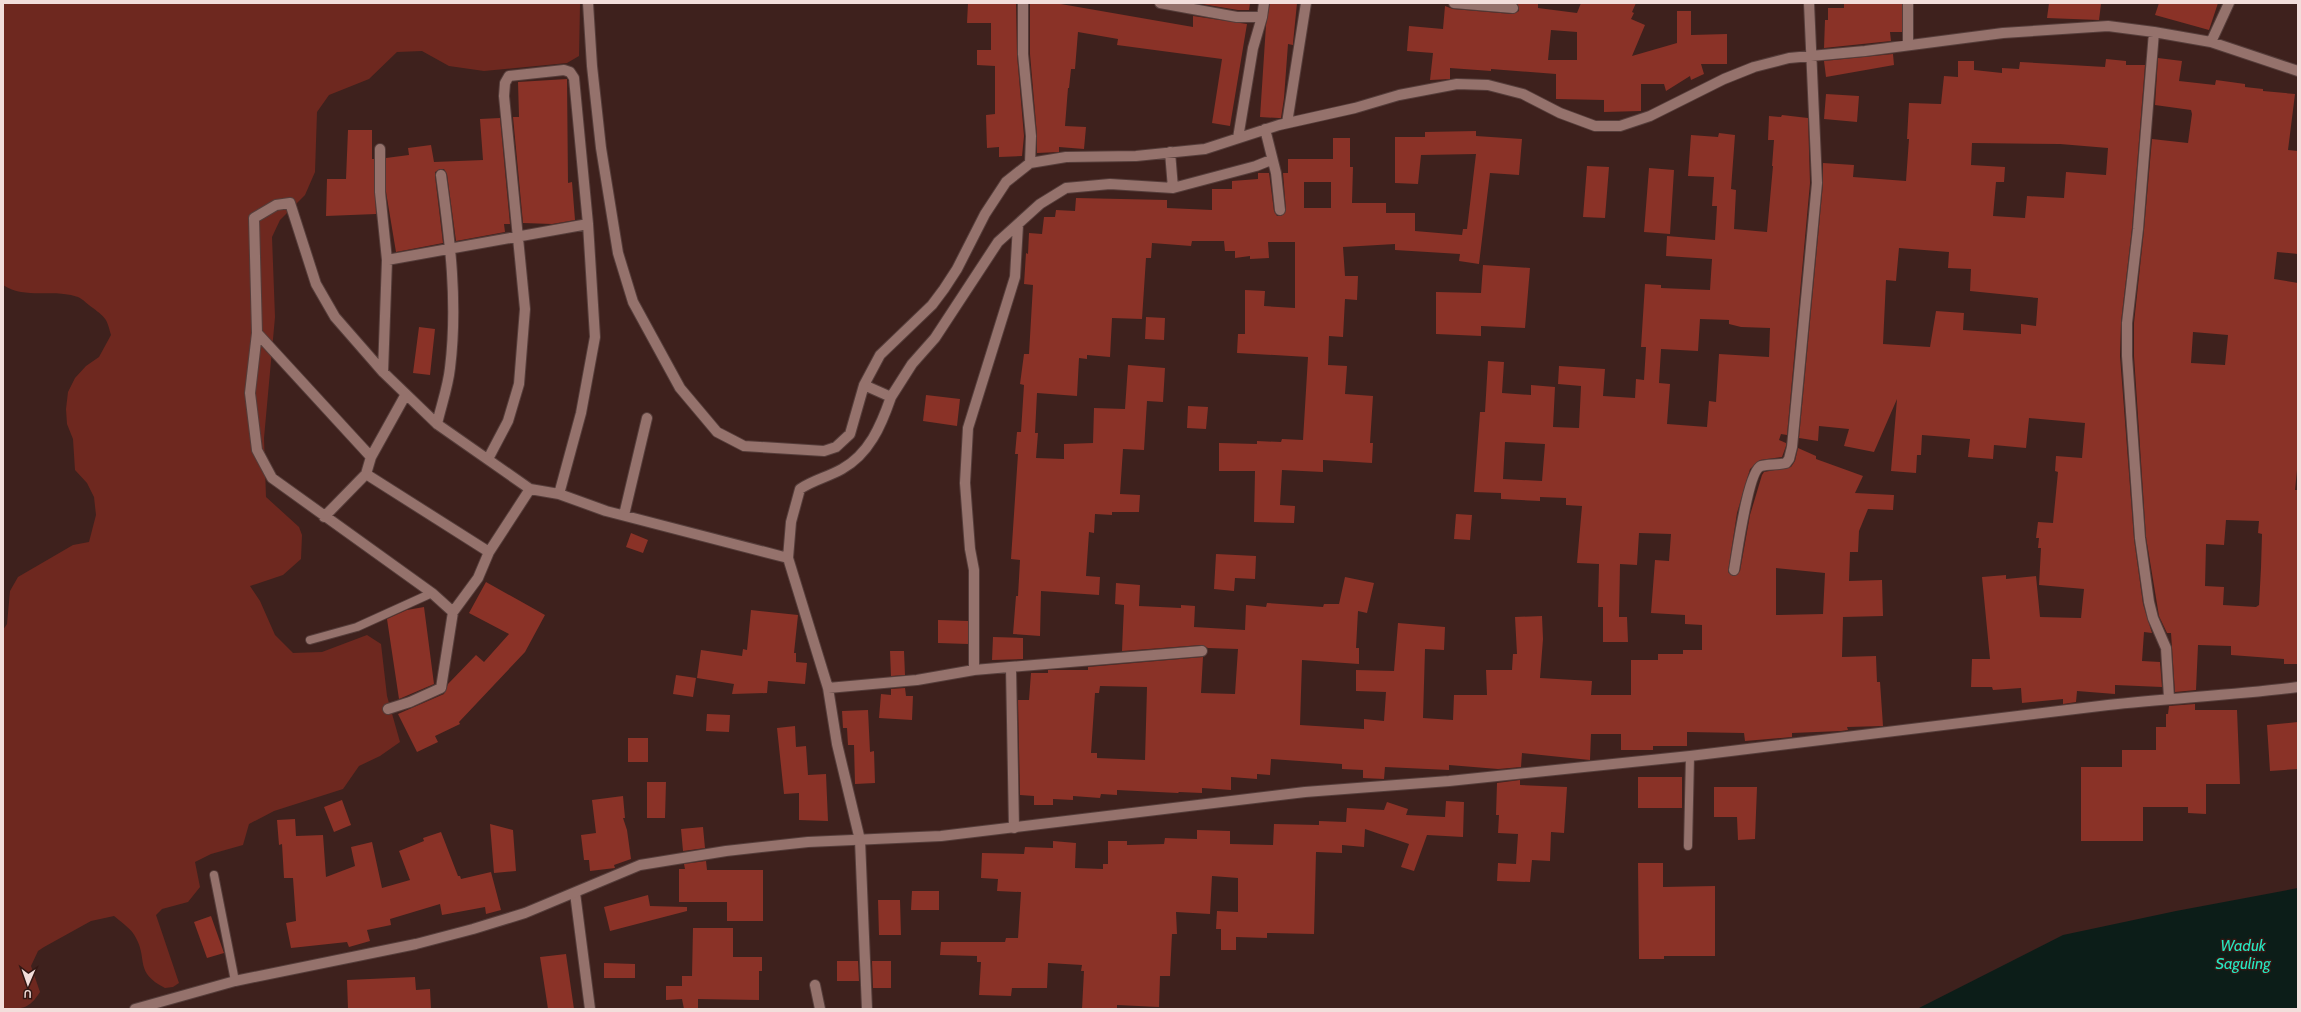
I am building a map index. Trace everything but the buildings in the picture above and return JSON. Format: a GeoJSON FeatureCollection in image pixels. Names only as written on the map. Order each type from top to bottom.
{"type":"FeatureCollection","features":[{"type":"Feature","properties":{"kind":"street"},"geometry":{"type":"LineString","coordinates":[[588,3],[592,66],[601,148],[618,253],[633,302],[680,388],[717,432],[744,446],[824,450],[836,447],[850,434],[864,385],[880,355],[932,305],[957,269],[985,214],[1006,182],[1030,163],[1066,157],[1136,156],[1205,149],[1287,123],[1355,108],[1399,95],[1457,84],[1488,85],[1523,94],[1560,113],[1595,126],[1620,126],[1650,116],[1703,88],[1754,67],[1789,58],[1812,54],[2060,28],[2108,26],[2211,42],[2298,71]]}},
{"type":"Feature","properties":{"kind":"street"},"geometry":{"type":"LineString","coordinates":[[1023,3],[1023,54],[1031,136],[1030,163]]}},
{"type":"Feature","properties":{"kind":"street"},"geometry":{"type":"LineString","coordinates":[[1160,3],[1182,5],[1237,17],[1262,17]]}},
{"type":"Feature","properties":{"kind":"street"},"geometry":{"type":"LineString","coordinates":[[1238,138],[1253,48],[1262,17],[1264,3]]}},
{"type":"Feature","properties":{"kind":"street"},"geometry":{"type":"LineString","coordinates":[[1287,123],[1306,3]]}},
{"type":"Feature","properties":{"kind":"street"},"geometry":{"type":"LineString","coordinates":[[1454,3],[1514,8]]}},
{"type":"Feature","properties":{"kind":"street"},"geometry":{"type":"LineString","coordinates":[[1734,570],[1747,498],[1756,471],[1761,466],[1786,463],[1789,460],[1792,448],[1817,184],[1809,3]]}},
{"type":"Feature","properties":{"kind":"street"},"geometry":{"type":"LineString","coordinates":[[1908,3],[1908,45]]}},
{"type":"Feature","properties":{"kind":"street"},"geometry":{"type":"LineString","coordinates":[[2211,42],[2229,3]]}},
{"type":"Feature","properties":{"kind":"street"},"geometry":{"type":"LineString","coordinates":[[2154,32],[2138,229],[2127,323],[2127,356],[2140,538],[2149,602],[2153,618],[2166,648],[2169,698]]}},
{"type":"Feature","properties":{"kind":"street"},"geometry":{"type":"LineString","coordinates":[[488,459],[508,421],[519,384],[525,309],[504,96],[505,83],[509,76],[564,70],[570,72],[574,78],[588,224],[595,337],[581,413],[559,494]]}},
{"type":"Feature","properties":{"kind":"street"},"geometry":{"type":"LineString","coordinates":[[1265,129],[1271,160],[1276,173],[1280,210]]}},
{"type":"Feature","properties":{"kind":"street"},"geometry":{"type":"LineString","coordinates":[[380,149],[380,192],[387,260],[383,372]]}},
{"type":"Feature","properties":{"kind":"street"},"geometry":{"type":"LineString","coordinates":[[1170,152],[1173,188]]}},
{"type":"Feature","properties":{"kind":"street"},"geometry":{"type":"LineString","coordinates":[[867,1009],[860,840],[837,744],[828,688],[788,558],[791,522],[800,489],[841,470],[856,460],[870,444],[877,432],[891,397],[912,364],[935,338],[994,248],[1040,204],[1066,188],[1110,184],[1173,188],[1256,166],[1271,160]]}},
{"type":"Feature","properties":{"kind":"street"},"geometry":{"type":"LineString","coordinates":[[437,424],[450,370],[454,322],[451,250],[441,175]]}},
{"type":"Feature","properties":{"kind":"street"},"geometry":{"type":"LineString","coordinates":[[453,612],[432,594],[272,478],[257,450],[250,393],[257,333],[254,218],[276,205],[290,203],[316,284],[335,317],[383,372],[437,424],[530,489],[559,494],[606,511],[788,558]]}},
{"type":"Feature","properties":{"kind":"street"},"geometry":{"type":"LineString","coordinates":[[387,260],[451,250],[588,224]]}},
{"type":"Feature","properties":{"kind":"street"},"geometry":{"type":"LineString","coordinates":[[974,670],[974,570],[970,549],[965,483],[968,428],[1015,277],[1018,225]]}},
{"type":"Feature","properties":{"kind":"street"},"geometry":{"type":"LineString","coordinates":[[257,333],[371,458]]}},
{"type":"Feature","properties":{"kind":"street"},"geometry":{"type":"LineString","coordinates":[[864,385],[891,397]]}},
{"type":"Feature","properties":{"kind":"street"},"geometry":{"type":"LineString","coordinates":[[324,517],[366,474],[371,458],[406,394]]}},
{"type":"Feature","properties":{"kind":"street"},"geometry":{"type":"LineString","coordinates":[[624,515],[647,418]]}},
{"type":"Feature","properties":{"kind":"street"},"geometry":{"type":"LineString","coordinates":[[366,474],[489,552]]}},
{"type":"Feature","properties":{"kind":"street"},"geometry":{"type":"LineString","coordinates":[[388,709],[410,702],[441,688],[453,612],[478,578],[489,552],[530,489]]}},
{"type":"Feature","properties":{"kind":"street"},"geometry":{"type":"LineString","coordinates":[[828,688],[917,680],[974,670],[1202,652]]}},
{"type":"Feature","properties":{"kind":"street"},"geometry":{"type":"LineString","coordinates":[[1010,668],[1014,828]]}},
{"type":"Feature","properties":{"kind":"street"},"geometry":{"type":"LineString","coordinates":[[135,1009],[235,981],[416,944],[473,929],[525,913],[640,865],[667,860],[808,842],[941,836],[1305,792],[1456,780],[1690,756],[2169,698],[2221,696],[2298,687]]}},
{"type":"Feature","properties":{"kind":"street"},"geometry":{"type":"LineString","coordinates":[[575,893],[590,1009]]}},
{"type":"Feature","properties":{"kind":"street"},"geometry":{"type":"LineString","coordinates":[[815,986],[820,1009]]}},
{"type":"Feature","properties":{"kind":"lane"},"geometry":{"type":"LineString","coordinates":[[310,640],[357,627],[432,594]]}},
{"type":"Feature","properties":{"kind":"lane"},"geometry":{"type":"LineString","coordinates":[[1688,846],[1690,756]]}},
{"type":"Feature","properties":{"kind":"lane"},"geometry":{"type":"LineString","coordinates":[[214,875],[235,981]]}},
{"type":"Feature","properties":{"kind":"shaded area"},"geometry":{"type":"Polygon","coordinates":[[[3,3],[580,4],[579,56],[567,63],[484,71],[449,66],[422,51],[397,52],[369,79],[329,95],[317,112],[315,172],[305,195],[280,220],[272,237],[275,317],[264,438],[266,497],[299,527],[302,535],[301,559],[283,575],[250,586],[260,601],[275,635],[293,653],[322,652],[367,635],[381,644],[387,696],[400,742],[380,756],[359,766],[343,789],[274,811],[249,824],[243,845],[211,854],[195,862],[200,887],[188,902],[162,909],[156,915],[179,983],[173,987],[165,988],[149,977],[145,971],[139,946],[134,935],[114,916],[91,921],[38,951],[31,966],[40,992],[29,1005],[16,1009],[3,1009],[3,630],[7,624],[10,591],[18,577],[73,545],[89,542],[96,515],[94,497],[87,483],[75,470],[73,439],[67,424],[66,409],[68,392],[75,378],[86,366],[99,357],[111,335],[107,322],[103,317],[78,297],[59,293],[21,292],[3,285],[3,3]]]}},
{"type":"Feature","properties":{"kind":"water","name":"Waduk Saguling"},"geometry":{"type":"Polygon","coordinates":[[[2298,888],[2298,1009],[1917,1009],[2063,935],[2176,911],[2298,888]]]}}]}
